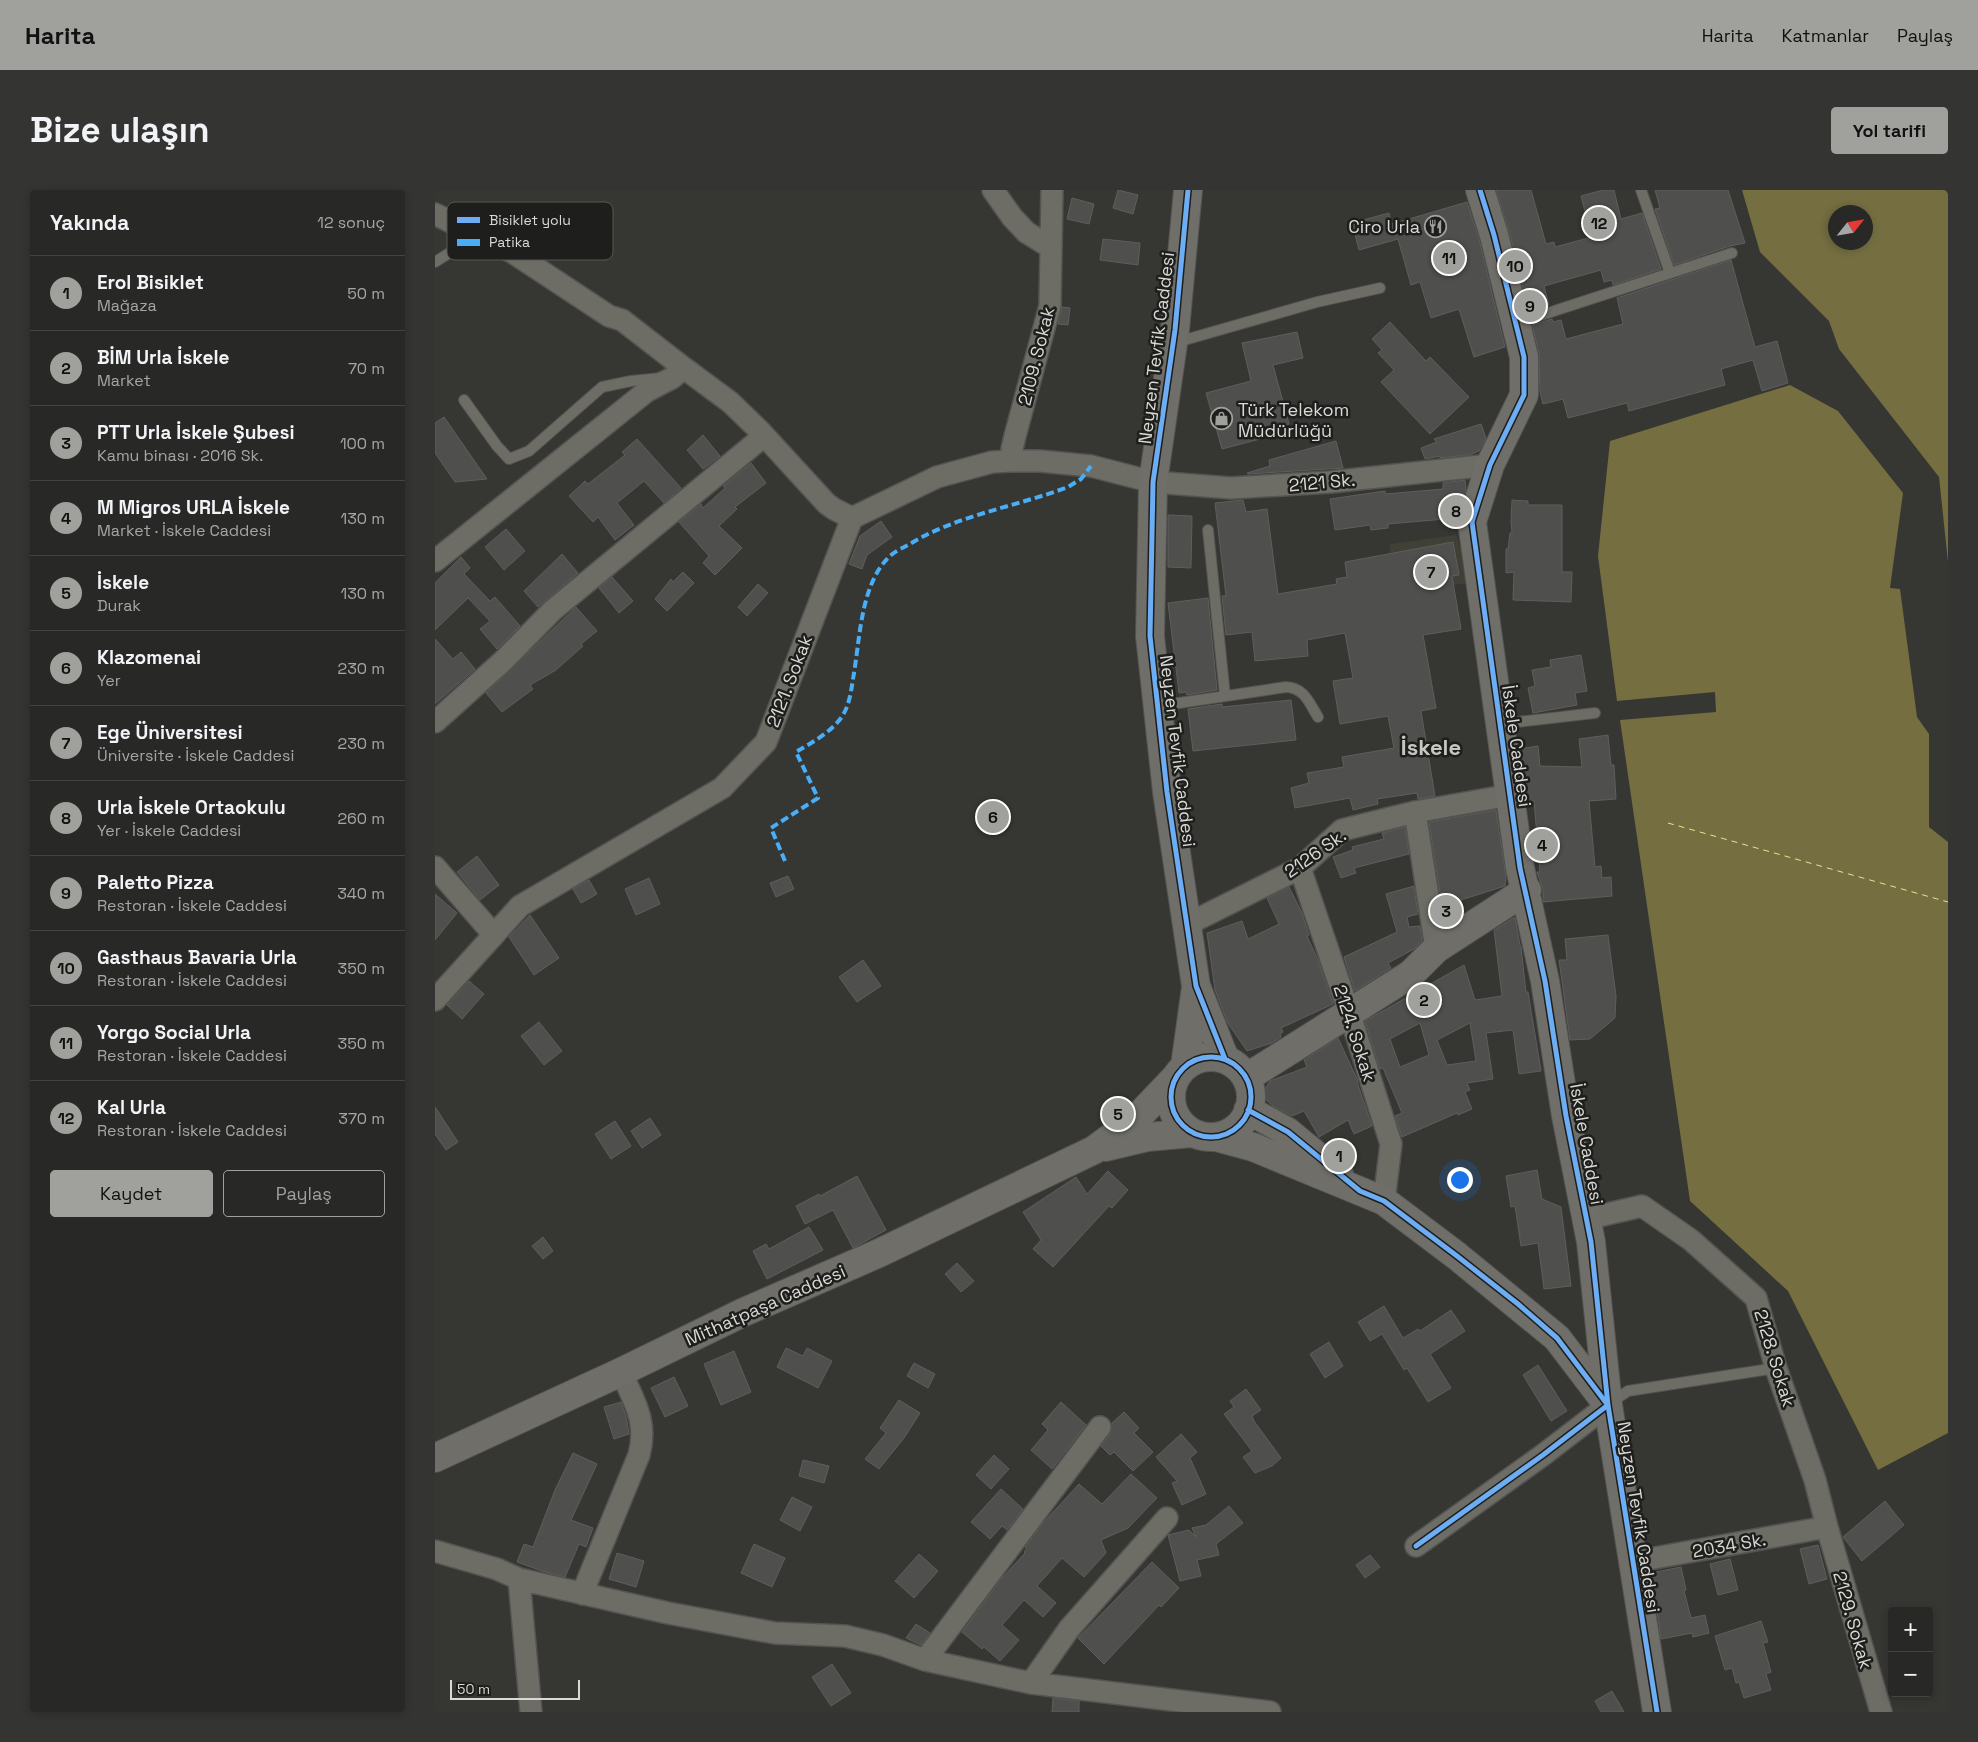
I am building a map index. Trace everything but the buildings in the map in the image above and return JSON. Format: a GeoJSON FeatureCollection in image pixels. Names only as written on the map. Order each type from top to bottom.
{"type":"FeatureCollection","features":[{"type":"Feature","properties":{"kind":"street"},"geometry":{"type":"LineString","coordinates":[[993,190],[1012,217],[1026,232],[1050,247]]}},
{"type":"Feature","properties":{"kind":"street","name":"2109. Sokak"},"geometry":{"type":"LineString","coordinates":[[1012,460],[1015,436],[1050,306],[1052,190]]}},
{"type":"Feature","properties":{"kind":"street","name":"Neyzen Tevfik Caddesi"},"geometry":{"type":"LineString","coordinates":[[1188,190],[1173,343],[1153,482],[1150,636],[1167,792],[1196,986]]}},
{"type":"Feature","properties":{"kind":"street","name":"İskele Caddesi"},"geometry":{"type":"LineString","coordinates":[[1480,190],[1495,235],[1524,357],[1524,394],[1490,465],[1472,522],[1521,868],[1545,980],[1566,1116],[1591,1242],[1608,1405]]}},
{"type":"Feature","properties":{"kind":"street"},"geometry":{"type":"LineString","coordinates":[[435,214],[447,221]]}},
{"type":"Feature","properties":{"kind":"street"},"geometry":{"type":"LineString","coordinates":[[524,260],[609,316],[622,320],[678,373],[730,402],[827,504],[852,518],[937,477],[992,462],[1012,460],[1040,461],[1091,466],[1153,482]]}},
{"type":"Feature","properties":{"kind":"street"},"geometry":{"type":"LineString","coordinates":[[435,561],[647,391],[678,373]]}},
{"type":"Feature","properties":{"kind":"street"},"geometry":{"type":"LineString","coordinates":[[435,722],[503,661],[553,610],[764,436]]}},
{"type":"Feature","properties":{"kind":"street","name":"2121 Sk."},"geometry":{"type":"LineString","coordinates":[[1153,482],[1231,488],[1330,482],[1490,465]]}},
{"type":"Feature","properties":{"kind":"street","name":"2121. Sokak"},"geometry":{"type":"LineString","coordinates":[[435,1000],[520,906],[722,788],[766,742],[852,518]]}},
{"type":"Feature","properties":{"kind":"street","name":"2126 Sk."},"geometry":{"type":"LineString","coordinates":[[1188,924],[1300,868],[1342,830],[1415,812],[1510,795]]}},
{"type":"Feature","properties":{"kind":"street"},"geometry":{"type":"LineString","coordinates":[[1415,812],[1435,949]]}},
{"type":"Feature","properties":{"kind":"street"},"geometry":{"type":"LineString","coordinates":[[435,867],[494,935]]}},
{"type":"Feature","properties":{"kind":"street","name":"2124. Sokak"},"geometry":{"type":"LineString","coordinates":[[1300,868],[1391,1144],[1372,1196]]}},
{"type":"Feature","properties":{"kind":"street"},"geometry":{"type":"LineString","coordinates":[[1246,1078],[1411,974],[1435,949],[1527,890]]}},
{"type":"Feature","properties":{"kind":"street"},"geometry":{"type":"LineString","coordinates":[[1196,986],[1225,1059]]}},
{"type":"Feature","properties":{"kind":"street"},"geometry":{"type":"LineString","coordinates":[[1196,986],[1180,1071],[1171,1089],[1171,1102],[1175,1114],[1182,1125],[1204,1135]]}},
{"type":"Feature","properties":{"kind":"street"},"geometry":{"type":"LineString","coordinates":[[1204,1057],[1225,1059],[1240,1070],[1246,1078],[1250,1088],[1249,1110],[1236,1128],[1227,1134],[1148,1137],[1094,1150],[1136,1119],[1180,1071],[1204,1057]]}},
{"type":"Feature","properties":{"kind":"street","name":"Neyzen Tevfik Caddesi"},"geometry":{"type":"LineString","coordinates":[[1249,1110],[1288,1132],[1372,1196],[1457,1256],[1557,1338],[1608,1405],[1657,1712]]}},
{"type":"Feature","properties":{"kind":"street","name":"Neyzen Tevfik Caddesi"},"geometry":{"type":"LineString","coordinates":[[1204,1135],[1253,1147],[1372,1196]]}},
{"type":"Feature","properties":{"kind":"street","name":"Mithatpaşa Caddesi"},"geometry":{"type":"LineString","coordinates":[[435,1458],[621,1372],[744,1312],[877,1254],[1094,1150]]}},
{"type":"Feature","properties":{"kind":"street","name":"2128. Sokak"},"geometry":{"type":"LineString","coordinates":[[1587,1219],[1640,1199],[1691,1240],[1756,1298],[1776,1368],[1815,1480],[1827,1527]]}},
{"type":"Feature","properties":{"kind":"street"},"geometry":{"type":"LineString","coordinates":[[582,1594],[642,1444],[643,1431],[640,1414],[621,1372]]}},
{"type":"Feature","properties":{"kind":"street"},"geometry":{"type":"LineString","coordinates":[[1417,1546],[1543,1455],[1608,1405]]}},
{"type":"Feature","properties":{"kind":"street"},"geometry":{"type":"LineString","coordinates":[[925,1660],[1100,1427]]}},
{"type":"Feature","properties":{"kind":"street"},"geometry":{"type":"LineString","coordinates":[[1031,1682],[1069,1629],[1167,1518]]}},
{"type":"Feature","properties":{"kind":"street","name":"2034 Sk."},"geometry":{"type":"LineString","coordinates":[[1632,1562],[1827,1527]]}},
{"type":"Feature","properties":{"kind":"street","name":"2129. Sokak"},"geometry":{"type":"LineString","coordinates":[[1827,1527],[1881,1712]]}},
{"type":"Feature","properties":{"kind":"street"},"geometry":{"type":"LineString","coordinates":[[435,1551],[497,1569],[519,1579],[668,1613],[775,1633],[845,1636],[883,1645],[925,1660],[1031,1682],[1270,1712]]}},
{"type":"Feature","properties":{"kind":"street"},"geometry":{"type":"LineString","coordinates":[[519,1579],[531,1712]]}},
{"type":"Feature","properties":{"kind":"lane"},"geometry":{"type":"LineString","coordinates":[[1641,190],[1670,274]]}},
{"type":"Feature","properties":{"kind":"lane"},"geometry":{"type":"LineString","coordinates":[[1516,323],[1732,253]]}},
{"type":"Feature","properties":{"kind":"lane"},"geometry":{"type":"LineString","coordinates":[[435,262],[447,254]]}},
{"type":"Feature","properties":{"kind":"lane"},"geometry":{"type":"LineString","coordinates":[[1173,343],[1317,302],[1380,288]]}},
{"type":"Feature","properties":{"kind":"lane"},"geometry":{"type":"LineString","coordinates":[[465,400],[497,446],[509,459],[529,451],[603,387],[678,373]]}},
{"type":"Feature","properties":{"kind":"lane"},"geometry":{"type":"LineString","coordinates":[[1208,530],[1225,696]]}},
{"type":"Feature","properties":{"kind":"lane"},"geometry":{"type":"LineString","coordinates":[[1158,706],[1286,687],[1296,688],[1304,694],[1318,718]]}},
{"type":"Feature","properties":{"kind":"lane"},"geometry":{"type":"LineString","coordinates":[[1500,725],[1595,713]]}},
{"type":"Feature","properties":{"kind":"lane"},"geometry":{"type":"LineString","coordinates":[[1608,1405],[1628,1391],[1776,1368]]}},
{"type":"Feature","properties":{"kind":"shaded area"},"geometry":{"type":"Polygon","coordinates":[[[1742,190],[1948,190],[1948,562],[1939,477],[1839,349],[1829,321],[1760,252],[1742,190]]]}},
{"type":"Feature","properties":{"kind":"shaded area"},"geometry":{"type":"Polygon","coordinates":[[[1790,385],[1838,411],[1903,493],[1890,588],[1900,589],[1917,717],[1929,734],[1929,827],[1948,842],[1948,1433],[1878,1470],[1788,1291],[1690,1201],[1620,720],[1716,712],[1715,692],[1617,701],[1598,556],[1610,441],[1790,385]]]}},
{"type":"Feature","properties":{"kind":"shaded area"},"geometry":{"type":"Polygon","coordinates":[[[1456,535],[1473,583],[1395,591],[1390,561],[1390,544],[1456,535]]]}},
{"type":"Feature","properties":{"kind":"ferry route"},"geometry":{"type":"LineString","coordinates":[[1668,823],[1948,902]]}},
{"type":"Feature","properties":{"kind":"marked path"},"geometry":{"type":"LineString","coordinates":[[785,861],[771,828],[818,798],[796,752],[831,728],[841,718],[846,709],[863,614],[872,583],[879,569],[893,553],[927,535],[966,519],[1068,487],[1081,479],[1091,466]]}},
{"type":"Feature","properties":{"kind":"cycle path"},"geometry":{"type":"LineString","coordinates":[[1188,190],[1175,330],[1153,482],[1150,636],[1167,792],[1196,986],[1225,1059]]}},
{"type":"Feature","properties":{"kind":"cycle path"},"geometry":{"type":"LineString","coordinates":[[1480,190],[1494,235],[1524,357],[1524,395],[1490,465],[1472,522],[1520,868],[1545,981],[1566,1116],[1591,1242],[1608,1405],[1657,1712]]}},
{"type":"Feature","properties":{"kind":"cycle path"},"geometry":{"type":"LineString","coordinates":[[1211,1057],[1226,1060],[1239,1069],[1248,1082],[1251,1097],[1248,1112],[1239,1125],[1226,1134],[1211,1137],[1196,1134],[1183,1125],[1174,1112],[1171,1097],[1174,1082],[1183,1069],[1196,1060],[1211,1057]]}},
{"type":"Feature","properties":{"kind":"cycle path"},"geometry":{"type":"LineString","coordinates":[[1248,1110],[1288,1132],[1360,1191],[1384,1201],[1518,1304],[1557,1338],[1607,1404]]}},
{"type":"Feature","properties":{"kind":"cycle path"},"geometry":{"type":"LineString","coordinates":[[1416,1546],[1543,1455],[1608,1405]]}},
{"type":"Feature","properties":{"kind":"place","name":"Kal Urla"},"geometry":{"type":"Point","coordinates":[1599,223]}},
{"type":"Feature","properties":{"kind":"place","name":"Ciro Urla"},"geometry":{"type":"Point","coordinates":[1436,226]}},
{"type":"Feature","properties":{"kind":"place","name":"Yorgo Social Urla"},"geometry":{"type":"Point","coordinates":[1449,258]}},
{"type":"Feature","properties":{"kind":"place","name":"Gasthaus Bavaria Urla"},"geometry":{"type":"Point","coordinates":[1515,266]}},
{"type":"Feature","properties":{"kind":"place","name":"Paletto Pizza"},"geometry":{"type":"Point","coordinates":[1530,306]}},
{"type":"Feature","properties":{"kind":"place","name":"Türk Telekom Müdürlüğü"},"geometry":{"type":"Point","coordinates":[1222,419]}},
{"type":"Feature","properties":{"kind":"place","name":"Urla İskele Ortaokulu"},"geometry":{"type":"Point","coordinates":[1456,511]}},
{"type":"Feature","properties":{"kind":"place","name":"Ege Üniversitesi"},"geometry":{"type":"Point","coordinates":[1431,572]}},
{"type":"Feature","properties":{"kind":"place","name":"Klazomenai"},"geometry":{"type":"Point","coordinates":[993,817]}},
{"type":"Feature","properties":{"kind":"place","name":"M Migros URLA İskele"},"geometry":{"type":"Point","coordinates":[1542,845]}},
{"type":"Feature","properties":{"kind":"place","name":"PTT Urla İskele Şubesi"},"geometry":{"type":"Point","coordinates":[1446,911]}},
{"type":"Feature","properties":{"kind":"place","name":"BİM Urla İskele"},"geometry":{"type":"Point","coordinates":[1424,1000]}},
{"type":"Feature","properties":{"kind":"place","name":"İskele"},"geometry":{"type":"Point","coordinates":[1118,1114]}},
{"type":"Feature","properties":{"kind":"place","name":"Erol Bisiklet"},"geometry":{"type":"Point","coordinates":[1339,1156]}},
{"type":"Feature","properties":{"kind":"district","name":"İskele"},"geometry":{"type":"Point","coordinates":[1431,747]}}]}
